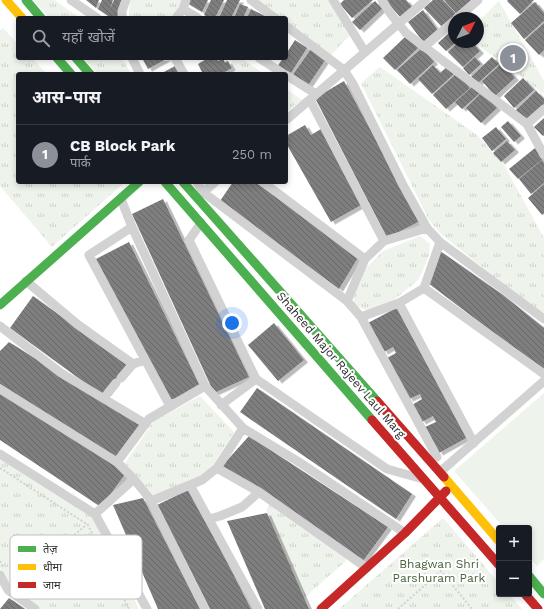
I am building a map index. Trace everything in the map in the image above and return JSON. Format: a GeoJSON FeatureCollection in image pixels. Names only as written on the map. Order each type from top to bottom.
{"type":"FeatureCollection","features":[{"type":"Feature","properties":{"kind":"street"},"geometry":{"type":"LineString","coordinates":[[6,0],[20,16]]}},
{"type":"Feature","properties":{"kind":"street"},"geometry":{"type":"LineString","coordinates":[[26,0],[39,16]]}},
{"type":"Feature","properties":{"kind":"street"},"geometry":{"type":"LineString","coordinates":[[71,0],[93,16]]}},
{"type":"Feature","properties":{"kind":"street"},"geometry":{"type":"LineString","coordinates":[[122,16],[122,11],[126,0]]}},
{"type":"Feature","properties":{"kind":"street"},"geometry":{"type":"LineString","coordinates":[[251,0],[272,16]]}},
{"type":"Feature","properties":{"kind":"street"},"geometry":{"type":"LineString","coordinates":[[333,0],[365,52]]}},
{"type":"Feature","properties":{"kind":"street"},"geometry":{"type":"LineString","coordinates":[[382,0],[406,33],[527,124],[544,155]]}},
{"type":"Feature","properties":{"kind":"street"},"geometry":{"type":"LineString","coordinates":[[288,118],[426,0]]}},
{"type":"Feature","properties":{"kind":"street"},"geometry":{"type":"LineString","coordinates":[[464,12],[478,0]]}},
{"type":"Feature","properties":{"kind":"street"},"geometry":{"type":"LineString","coordinates":[[177,16],[184,4],[196,16]]}},
{"type":"Feature","properties":{"kind":"street"},"geometry":{"type":"LineString","coordinates":[[424,47],[448,26]]}},
{"type":"Feature","properties":{"kind":"street"},"geometry":{"type":"LineString","coordinates":[[288,28],[344,70],[353,84],[403,186],[427,228],[440,242],[544,319]]}},
{"type":"Feature","properties":{"kind":"street"},"geometry":{"type":"LineString","coordinates":[[59,60],[69,72]]}},
{"type":"Feature","properties":{"kind":"street"},"geometry":{"type":"LineString","coordinates":[[78,60],[88,72]]}},
{"type":"Feature","properties":{"kind":"street"},"geometry":{"type":"LineString","coordinates":[[133,60],[139,72]]}},
{"type":"Feature","properties":{"kind":"street"},"geometry":{"type":"LineString","coordinates":[[176,60],[183,72]]}},
{"type":"Feature","properties":{"kind":"street"},"geometry":{"type":"LineString","coordinates":[[263,60],[281,72]]}},
{"type":"Feature","properties":{"kind":"street"},"geometry":{"type":"LineString","coordinates":[[288,77],[313,97],[384,241]]}},
{"type":"Feature","properties":{"kind":"street"},"geometry":{"type":"LineString","coordinates":[[527,124],[544,109]]}},
{"type":"Feature","properties":{"kind":"street"},"geometry":{"type":"LineString","coordinates":[[0,305],[137,184]]}},
{"type":"Feature","properties":{"kind":"street","name":"Shaheed Major Rajeev Laul Marg"},"geometry":{"type":"LineString","coordinates":[[168,184],[496,562]]}},
{"type":"Feature","properties":{"kind":"street","name":"Shaheed Major Rajeev Laul Marg"},"geometry":{"type":"LineString","coordinates":[[186,184],[200,195],[496,538]]}},
{"type":"Feature","properties":{"kind":"street"},"geometry":{"type":"LineString","coordinates":[[197,184],[200,195],[347,300],[361,317],[437,457]]}},
{"type":"Feature","properties":{"kind":"street"},"geometry":{"type":"LineString","coordinates":[[187,207],[213,184]]}},
{"type":"Feature","properties":{"kind":"street"},"geometry":{"type":"LineString","coordinates":[[266,184],[365,259]]}},
{"type":"Feature","properties":{"kind":"street"},"geometry":{"type":"LineString","coordinates":[[121,199],[132,227],[205,386],[243,428],[299,462],[405,533]]}},
{"type":"Feature","properties":{"kind":"street"},"geometry":{"type":"LineString","coordinates":[[201,223],[189,240],[256,379],[387,469],[425,480]]}},
{"type":"Feature","properties":{"kind":"street"},"geometry":{"type":"LineString","coordinates":[[132,227],[89,255],[170,406]]}},
{"type":"Feature","properties":{"kind":"street"},"geometry":{"type":"LineString","coordinates":[[347,300],[365,259],[384,241],[427,228]]}},
{"type":"Feature","properties":{"kind":"street"},"geometry":{"type":"LineString","coordinates":[[361,317],[399,303],[424,288],[440,242]]}},
{"type":"Feature","properties":{"kind":"street"},"geometry":{"type":"LineString","coordinates":[[26,282],[77,324],[133,364]]}},
{"type":"Feature","properties":{"kind":"street"},"geometry":{"type":"LineString","coordinates":[[424,288],[544,374]]}},
{"type":"Feature","properties":{"kind":"street"},"geometry":{"type":"LineString","coordinates":[[399,303],[474,443]]}},
{"type":"Feature","properties":{"kind":"street"},"geometry":{"type":"LineString","coordinates":[[0,326],[62,373],[146,424]]}},
{"type":"Feature","properties":{"kind":"street"},"geometry":{"type":"LineString","coordinates":[[104,398],[133,364],[145,360]]}},
{"type":"Feature","properties":{"kind":"street"},"geometry":{"type":"LineString","coordinates":[[222,404],[256,379]]}},
{"type":"Feature","properties":{"kind":"street"},"geometry":{"type":"LineString","coordinates":[[440,472],[544,381]]}},
{"type":"Feature","properties":{"kind":"street"},"geometry":{"type":"LineString","coordinates":[[117,462],[149,418],[205,386]]}},
{"type":"Feature","properties":{"kind":"street"},"geometry":{"type":"LineString","coordinates":[[0,389],[117,462],[134,479],[151,501],[205,609]]}},
{"type":"Feature","properties":{"kind":"street"},"geometry":{"type":"LineString","coordinates":[[151,501],[202,480],[217,468],[243,428]]}},
{"type":"Feature","properties":{"kind":"street"},"geometry":{"type":"LineString","coordinates":[[0,454],[95,514],[106,535]]}},
{"type":"Feature","properties":{"kind":"street"},"geometry":{"type":"LineString","coordinates":[[217,468],[259,492],[367,568]]}},
{"type":"Feature","properties":{"kind":"street"},"geometry":{"type":"LineString","coordinates":[[95,514],[134,479]]}},
{"type":"Feature","properties":{"kind":"street"},"geometry":{"type":"LineString","coordinates":[[190,485],[258,609]]}},
{"type":"Feature","properties":{"kind":"street"},"geometry":{"type":"LineString","coordinates":[[321,609],[405,533],[451,485]]}},
{"type":"Feature","properties":{"kind":"street"},"geometry":{"type":"LineString","coordinates":[[209,519],[242,507],[259,492]]}},
{"type":"Feature","properties":{"kind":"street"},"geometry":{"type":"LineString","coordinates":[[0,575],[10,588]]}},
{"type":"Feature","properties":{"kind":"street"},"geometry":{"type":"LineString","coordinates":[[532,580],[544,594]]}},
{"type":"Feature","properties":{"kind":"street"},"geometry":{"type":"LineString","coordinates":[[0,597],[10,590]]}},
{"type":"Feature","properties":{"kind":"street"},"geometry":{"type":"LineString","coordinates":[[527,597],[538,609]]}},
{"type":"Feature","properties":{"kind":"street"},"geometry":{"type":"LineString","coordinates":[[23,599],[35,609]]}},
{"type":"Feature","properties":{"kind":"street"},"geometry":{"type":"LineString","coordinates":[[142,599],[147,609]]}},
{"type":"Feature","properties":{"kind":"path"},"geometry":{"type":"LineString","coordinates":[[0,468],[87,524],[92,535]]}},
{"type":"Feature","properties":{"kind":"path"},"geometry":{"type":"LineString","coordinates":[[75,535],[87,524]]}},
{"type":"Feature","properties":{"kind":"path"},"geometry":{"type":"LineString","coordinates":[[398,609],[441,571],[472,609]]}},
{"type":"Feature","properties":{"kind":"path"},"geometry":{"type":"LineString","coordinates":[[124,599],[129,609]]}},
{"type":"Feature","properties":{"kind":"green space"},"geometry":{"type":"Polygon","coordinates":[[[33,0],[54,0],[77,16],[47,16],[33,0]]]}},
{"type":"Feature","properties":{"kind":"green space"},"geometry":{"type":"Polygon","coordinates":[[[131,0],[181,0],[179,9],[171,16],[129,16],[131,0]]]}},
{"type":"Feature","properties":{"kind":"green space"},"geometry":{"type":"Polygon","coordinates":[[[250,0],[333,0],[351,34],[329,57],[288,27],[288,16],[272,16],[250,0]]]}},
{"type":"Feature","properties":{"kind":"green space"},"geometry":{"type":"Polygon","coordinates":[[[499,1],[544,81],[543,94],[517,73],[482,48],[484,48],[484,16],[499,1]]]}},
{"type":"Feature","properties":{"kind":"green space"},"geometry":{"type":"Polygon","coordinates":[[[3,28],[16,42],[16,60],[34,60],[45,72],[16,72],[16,184],[123,184],[52,247],[0,186],[0,30],[3,28]]]}},
{"type":"Feature","properties":{"kind":"green space"},"geometry":{"type":"Polygon","coordinates":[[[86,60],[123,60],[130,72],[96,72],[86,60]]]}},
{"type":"Feature","properties":{"kind":"green space"},"geometry":{"type":"Polygon","coordinates":[[[231,60],[244,60],[261,72],[237,72],[231,60]]]}},
{"type":"Feature","properties":{"kind":"green space"},"geometry":{"type":"Polygon","coordinates":[[[380,67],[477,135],[504,165],[544,238],[544,316],[442,235],[429,220],[361,83],[380,67]]]}},
{"type":"Feature","properties":{"kind":"green space"},"geometry":{"type":"Polygon","coordinates":[[[288,90],[302,100],[288,110],[288,90]]]}},
{"type":"Feature","properties":{"kind":"green space"},"geometry":{"type":"Polygon","coordinates":[[[420,236],[430,244],[429,255],[418,280],[383,309],[368,311],[354,305],[353,293],[365,269],[383,251],[420,236]]]}},
{"type":"Feature","properties":{"kind":"green space"},"geometry":{"type":"Polygon","coordinates":[[[544,393],[544,559],[537,566],[532,560],[532,525],[501,525],[454,471],[544,393]]]}},
{"type":"Feature","properties":{"kind":"green space"},"geometry":{"type":"Polygon","coordinates":[[[200,396],[234,432],[214,464],[199,478],[153,495],[125,463],[154,421],[200,396]]]}},
{"type":"Feature","properties":{"kind":"green space"},"geometry":{"type":"Polygon","coordinates":[[[0,459],[94,518],[102,535],[10,535],[10,587],[0,568],[0,459]]]}},
{"type":"Feature","properties":{"kind":"green space"},"geometry":{"type":"Polygon","coordinates":[[[271,503],[345,558],[346,561],[303,599],[266,510],[271,503]]]}},
{"type":"Feature","properties":{"kind":"green space","name":"Bhagwan Shri Parshuram Park"},"geometry":{"type":"Polygon","coordinates":[[[443,518],[496,580],[496,597],[512,597],[522,609],[339,609],[443,518]]]}},
{"type":"Feature","properties":{"kind":"green space"},"geometry":{"type":"Polygon","coordinates":[[[26,599],[134,599],[139,609],[41,609],[26,599]]]}},
{"type":"Feature","properties":{"kind":"building"},"geometry":{"type":"Polygon","coordinates":[[[86,0],[99,0],[96,8],[86,0]]]}},
{"type":"Feature","properties":{"kind":"building"},"geometry":{"type":"Polygon","coordinates":[[[102,0],[113,0],[110,9],[114,0],[125,0],[120,16],[108,16],[98,9],[102,0]]]}},
{"type":"Feature","properties":{"kind":"building"},"geometry":{"type":"Polygon","coordinates":[[[188,0],[208,0],[202,12],[187,3],[188,0]]]}},
{"type":"Feature","properties":{"kind":"building"},"geometry":{"type":"Polygon","coordinates":[[[211,0],[224,0],[216,16],[204,15],[211,0]]]}},
{"type":"Feature","properties":{"kind":"building"},"geometry":{"type":"Polygon","coordinates":[[[227,0],[240,0],[232,16],[220,16],[227,0]]]}},
{"type":"Feature","properties":{"kind":"building"},"geometry":{"type":"Polygon","coordinates":[[[344,0],[373,0],[352,18],[340,4],[344,0]]]}},
{"type":"Feature","properties":{"kind":"building"},"geometry":{"type":"Polygon","coordinates":[[[385,0],[406,0],[414,9],[402,19],[385,0]]]}},
{"type":"Feature","properties":{"kind":"building"},"geometry":{"type":"Polygon","coordinates":[[[433,0],[443,0],[454,12],[448,12],[448,23],[443,28],[424,8],[433,0]]]}},
{"type":"Feature","properties":{"kind":"building"},"geometry":{"type":"Polygon","coordinates":[[[444,0],[471,0],[462,12],[455,12],[444,0]]]}},
{"type":"Feature","properties":{"kind":"building"},"geometry":{"type":"Polygon","coordinates":[[[534,0],[520,14],[507,1],[534,0]]]}},
{"type":"Feature","properties":{"kind":"building"},"geometry":{"type":"Polygon","coordinates":[[[375,1],[382,9],[360,30],[352,22],[375,1]]]}},
{"type":"Feature","properties":{"kind":"building"},"geometry":{"type":"Polygon","coordinates":[[[535,2],[544,13],[544,21],[524,39],[511,23],[535,2]]]}},
{"type":"Feature","properties":{"kind":"building"},"geometry":{"type":"Polygon","coordinates":[[[240,4],[248,7],[244,16],[235,16],[240,4]]]}},
{"type":"Feature","properties":{"kind":"building"},"geometry":{"type":"Polygon","coordinates":[[[251,9],[265,16],[248,16],[251,9]]]}},
{"type":"Feature","properties":{"kind":"building"},"geometry":{"type":"Polygon","coordinates":[[[423,10],[439,32],[424,43],[408,22],[423,10]]]}},
{"type":"Feature","properties":{"kind":"building"},"geometry":{"type":"Polygon","coordinates":[[[544,23],[544,50],[539,55],[525,40],[544,23]]]}},
{"type":"Feature","properties":{"kind":"building"},"geometry":{"type":"Polygon","coordinates":[[[448,34],[448,48],[449,48],[446,51],[438,43],[448,34]]]}},
{"type":"Feature","properties":{"kind":"building"},"geometry":{"type":"Polygon","coordinates":[[[406,36],[418,48],[395,70],[383,58],[406,36]]]}},
{"type":"Feature","properties":{"kind":"building"},"geometry":{"type":"Polygon","coordinates":[[[295,40],[307,48],[289,76],[288,72],[284,72],[277,67],[282,60],[288,60],[288,51],[295,40]]]}},
{"type":"Feature","properties":{"kind":"building"},"geometry":{"type":"Polygon","coordinates":[[[422,48],[434,62],[410,84],[397,70],[422,48]]]}},
{"type":"Feature","properties":{"kind":"building"},"geometry":{"type":"Polygon","coordinates":[[[452,48],[477,48],[480,51],[463,67],[448,52],[452,48]]]}},
{"type":"Feature","properties":{"kind":"building"},"geometry":{"type":"Polygon","coordinates":[[[311,49],[326,59],[307,87],[292,76],[311,49]]]}},
{"type":"Feature","properties":{"kind":"building"},"geometry":{"type":"Polygon","coordinates":[[[475,57],[481,64],[469,75],[463,68],[475,57]]]}},
{"type":"Feature","properties":{"kind":"building"},"geometry":{"type":"Polygon","coordinates":[[[492,57],[499,64],[477,84],[471,77],[492,57]]]}},
{"type":"Feature","properties":{"kind":"building"},"geometry":{"type":"Polygon","coordinates":[[[143,60],[164,60],[148,69],[143,60]]]}},
{"type":"Feature","properties":{"kind":"building"},"geometry":{"type":"Polygon","coordinates":[[[205,60],[224,60],[225,63],[228,61],[232,68],[225,72],[202,72],[198,64],[205,60]]]}},
{"type":"Feature","properties":{"kind":"building"},"geometry":{"type":"Polygon","coordinates":[[[502,63],[515,78],[495,96],[482,81],[502,63]]]}},
{"type":"Feature","properties":{"kind":"building"},"geometry":{"type":"Polygon","coordinates":[[[177,65],[181,72],[164,72],[177,65]]]}},
{"type":"Feature","properties":{"kind":"building"},"geometry":{"type":"Polygon","coordinates":[[[433,65],[440,73],[448,66],[455,73],[432,94],[418,79],[433,65]]]}},
{"type":"Feature","properties":{"kind":"building"},"geometry":{"type":"Polygon","coordinates":[[[457,73],[470,88],[446,109],[433,95],[457,73]]]}},
{"type":"Feature","properties":{"kind":"building"},"geometry":{"type":"Polygon","coordinates":[[[523,78],[534,90],[514,108],[504,96],[523,78]]]}},
{"type":"Feature","properties":{"kind":"building"},"geometry":{"type":"Polygon","coordinates":[[[344,81],[420,221],[387,238],[315,98],[344,81]]]}},
{"type":"Feature","properties":{"kind":"building"},"geometry":{"type":"Polygon","coordinates":[[[473,86],[480,93],[462,109],[455,102],[473,86]]]}},
{"type":"Feature","properties":{"kind":"building"},"geometry":{"type":"Polygon","coordinates":[[[536,91],[544,99],[544,104],[525,122],[515,111],[536,91]]]}},
{"type":"Feature","properties":{"kind":"building"},"geometry":{"type":"Polygon","coordinates":[[[482,92],[497,108],[481,123],[466,108],[482,92]]]}},
{"type":"Feature","properties":{"kind":"building"},"geometry":{"type":"Polygon","coordinates":[[[544,118],[544,135],[543,136],[534,127],[544,118]]]}},
{"type":"Feature","properties":{"kind":"building"},"geometry":{"type":"Polygon","coordinates":[[[508,121],[521,136],[514,142],[501,127],[508,121]]]}},
{"type":"Feature","properties":{"kind":"building"},"geometry":{"type":"Polygon","coordinates":[[[305,125],[311,135],[321,129],[363,204],[331,222],[288,147],[288,135],[305,125]]]}},
{"type":"Feature","properties":{"kind":"building"},"geometry":{"type":"Polygon","coordinates":[[[496,127],[506,139],[492,151],[482,138],[496,127]]]}},
{"type":"Feature","properties":{"kind":"building"},"geometry":{"type":"Polygon","coordinates":[[[507,141],[515,150],[501,162],[493,153],[507,141]]]}},
{"type":"Feature","properties":{"kind":"building"},"geometry":{"type":"Polygon","coordinates":[[[535,148],[544,158],[518,179],[509,169],[535,148]]]}},
{"type":"Feature","properties":{"kind":"building"},"geometry":{"type":"Polygon","coordinates":[[[542,160],[544,163],[544,183],[531,194],[519,179],[542,160]]]}},
{"type":"Feature","properties":{"kind":"building"},"geometry":{"type":"Polygon","coordinates":[[[232,184],[258,184],[359,256],[339,289],[220,201],[232,184]]]}},
{"type":"Feature","properties":{"kind":"building"},"geometry":{"type":"Polygon","coordinates":[[[544,184],[544,213],[542,215],[528,198],[544,184]]]}},
{"type":"Feature","properties":{"kind":"building"},"geometry":{"type":"Polygon","coordinates":[[[163,199],[249,377],[214,393],[132,214],[163,199]]]}},
{"type":"Feature","properties":{"kind":"building"},"geometry":{"type":"Polygon","coordinates":[[[129,242],[200,386],[171,400],[94,260],[129,242]]]}},
{"type":"Feature","properties":{"kind":"building"},"geometry":{"type":"Polygon","coordinates":[[[440,251],[503,295],[544,328],[544,371],[428,283],[440,251]]]}},
{"type":"Feature","properties":{"kind":"building"},"geometry":{"type":"Polygon","coordinates":[[[33,296],[127,364],[103,396],[10,328],[33,296]]]}},
{"type":"Feature","properties":{"kind":"building"},"geometry":{"type":"Polygon","coordinates":[[[398,307],[468,437],[439,453],[425,427],[436,422],[433,416],[422,422],[412,405],[422,399],[420,394],[409,399],[387,358],[396,353],[393,347],[384,352],[368,323],[398,307]]]}},
{"type":"Feature","properties":{"kind":"building"},"geometry":{"type":"Polygon","coordinates":[[[274,323],[304,360],[278,381],[248,345],[274,323]]]}},
{"type":"Feature","properties":{"kind":"building"},"geometry":{"type":"Polygon","coordinates":[[[9,342],[141,425],[117,459],[0,384],[0,351],[9,342]]]}},
{"type":"Feature","properties":{"kind":"building"},"geometry":{"type":"Polygon","coordinates":[[[257,388],[412,494],[396,519],[240,412],[257,388]]]}},
{"type":"Feature","properties":{"kind":"building"},"geometry":{"type":"Polygon","coordinates":[[[0,392],[126,473],[101,507],[0,440],[0,392]]]}},
{"type":"Feature","properties":{"kind":"building"},"geometry":{"type":"Polygon","coordinates":[[[249,436],[388,527],[363,561],[222,466],[249,436]]]}},
{"type":"Feature","properties":{"kind":"building"},"geometry":{"type":"Polygon","coordinates":[[[190,489],[251,609],[210,609],[157,505],[190,489]]]}},
{"type":"Feature","properties":{"kind":"building"},"geometry":{"type":"Polygon","coordinates":[[[143,498],[200,609],[158,609],[142,572],[142,535],[126,535],[113,505],[143,498]]]}},
{"type":"Feature","properties":{"kind":"building"},"geometry":{"type":"Polygon","coordinates":[[[267,513],[309,609],[265,609],[227,521],[267,513]]]}},
{"type":"Feature","properties":{"kind":"building"},"geometry":{"type":"Polygon","coordinates":[[[9,598],[25,609],[0,609],[9,598]]]}},
{"type":"Feature","properties":{"kind":"traffic: fast"},"geometry":{"type":"LineString","coordinates":[[26,0],[39,16]]}},
{"type":"Feature","properties":{"kind":"traffic: fast"},"geometry":{"type":"LineString","coordinates":[[59,60],[69,72]]}},
{"type":"Feature","properties":{"kind":"traffic: fast"},"geometry":{"type":"LineString","coordinates":[[78,60],[88,72]]}},
{"type":"Feature","properties":{"kind":"traffic: fast"},"geometry":{"type":"LineString","coordinates":[[0,305],[137,184]]}},
{"type":"Feature","properties":{"kind":"traffic: fast"},"geometry":{"type":"LineString","coordinates":[[167,184],[372,420]]}},
{"type":"Feature","properties":{"kind":"traffic: fast"},"geometry":{"type":"LineString","coordinates":[[185,184],[377,401]]}},
{"type":"Feature","properties":{"kind":"traffic: fast"},"geometry":{"type":"LineString","coordinates":[[532,580],[544,594]]}},
{"type":"Feature","properties":{"kind":"traffic: slow"},"geometry":{"type":"LineString","coordinates":[[6,0],[20,16]]}},
{"type":"Feature","properties":{"kind":"traffic: slow"},"geometry":{"type":"LineString","coordinates":[[444,477],[496,538]]}},
{"type":"Feature","properties":{"kind":"traffic: jam"},"geometry":{"type":"LineString","coordinates":[[377,401],[444,477]]}},
{"type":"Feature","properties":{"kind":"traffic: jam"},"geometry":{"type":"LineString","coordinates":[[372,420],[496,562]]}},
{"type":"Feature","properties":{"kind":"traffic: jam"},"geometry":{"type":"LineString","coordinates":[[321,609],[405,533],[446,491]]}},
{"type":"Feature","properties":{"kind":"traffic: jam"},"geometry":{"type":"LineString","coordinates":[[528,597],[538,609]]}},
{"type":"Feature","properties":{"kind":"place","name":"CB Block Park"},"geometry":{"type":"Point","coordinates":[513,58]}}]}
